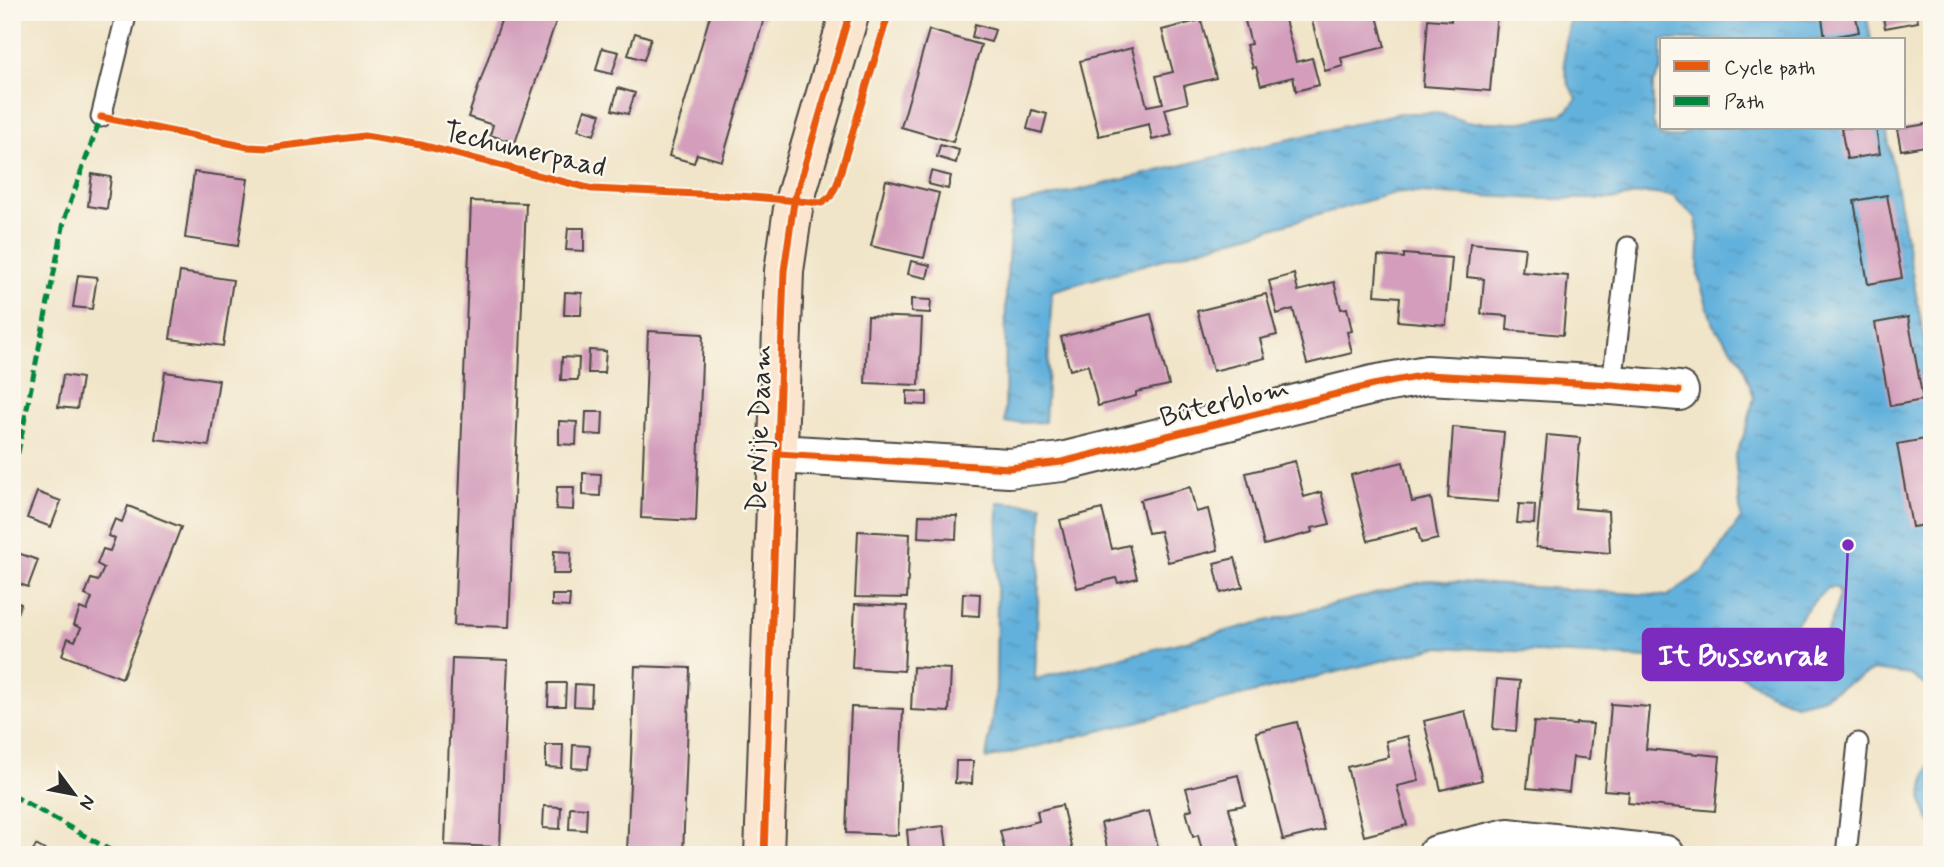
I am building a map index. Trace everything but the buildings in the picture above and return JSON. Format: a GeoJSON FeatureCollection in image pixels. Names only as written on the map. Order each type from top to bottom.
{"type":"FeatureCollection","features":[{"type":"Feature","properties":{"kind":"street","name":"De Nije Daam"},"geometry":{"type":"LineString","coordinates":[[764,855],[784,271],[794,202],[850,12]]}},
{"type":"Feature","properties":{"kind":"street","name":"Bûterblom"},"geometry":{"type":"LineString","coordinates":[[778,454],[1009,468],[1062,462],[1373,385],[1427,375],[1612,384],[1679,391]]}},
{"type":"Feature","properties":{"kind":"street"},"geometry":{"type":"LineString","coordinates":[[1437,855],[1508,838],[1665,855]]}},
{"type":"Feature","properties":{"kind":"lane"},"geometry":{"type":"LineString","coordinates":[[101,117],[127,12]]}},
{"type":"Feature","properties":{"kind":"lane"},"geometry":{"type":"LineString","coordinates":[[1612,384],[1628,247]]}},
{"type":"Feature","properties":{"kind":"lane"},"geometry":{"type":"LineString","coordinates":[[1846,855],[1858,743]]}},
{"type":"Feature","properties":{"kind":"water"},"geometry":{"type":"Polygon","coordinates":[[[1572,12],[1866,12],[1871,38],[1660,38],[1660,72],[1653,85],[1653,122],[1657,134],[1671,137],[1680,136],[1689,130],[1886,130],[1932,383],[1932,690],[1911,675],[1873,670],[1821,698],[1795,704],[1767,692],[1741,675],[1667,659],[1438,647],[986,759],[996,689],[998,502],[1042,505],[1035,679],[1430,580],[1667,596],[1704,571],[1741,518],[1735,457],[1747,427],[1754,397],[1741,360],[1713,325],[1698,275],[1699,242],[1696,218],[1673,196],[1646,193],[1616,199],[1543,199],[1398,192],[1052,291],[1045,422],[1005,423],[1006,291],[1012,206],[1399,113],[1441,113],[1466,122],[1522,122],[1560,115],[1568,110],[1577,98],[1567,78],[1565,45],[1572,12]],[[1828,588],[1815,600],[1784,642],[1788,651],[1802,656],[1815,652],[1829,628],[1840,595],[1837,588],[1828,588]]]}},
{"type":"Feature","properties":{"kind":"water"},"geometry":{"type":"Polygon","coordinates":[[[1932,758],[1932,823],[1924,808],[1923,792],[1932,758]]]}},
{"type":"Feature","properties":{"kind":"marked path"},"geometry":{"type":"LineString","coordinates":[[12,483],[65,217],[101,117]]}},
{"type":"Feature","properties":{"kind":"marked path"},"geometry":{"type":"LineString","coordinates":[[12,795],[119,855]]}},
{"type":"Feature","properties":{"kind":"cycle path"},"geometry":{"type":"LineString","coordinates":[[764,855],[784,271],[794,202],[850,12]]}},
{"type":"Feature","properties":{"kind":"cycle path","name":"Techumerpaad"},"geometry":{"type":"LineString","coordinates":[[101,117],[248,147],[268,148],[364,136],[421,145],[592,189],[822,203],[831,196],[837,184],[889,12]]}},
{"type":"Feature","properties":{"kind":"cycle path"},"geometry":{"type":"LineString","coordinates":[[778,454],[1009,468],[1062,462],[1373,385],[1427,375],[1679,391]]}},
{"type":"Feature","properties":{"kind":"place","name":"It Bussenrak"},"geometry":{"type":"Point","coordinates":[1848,545]}}]}
